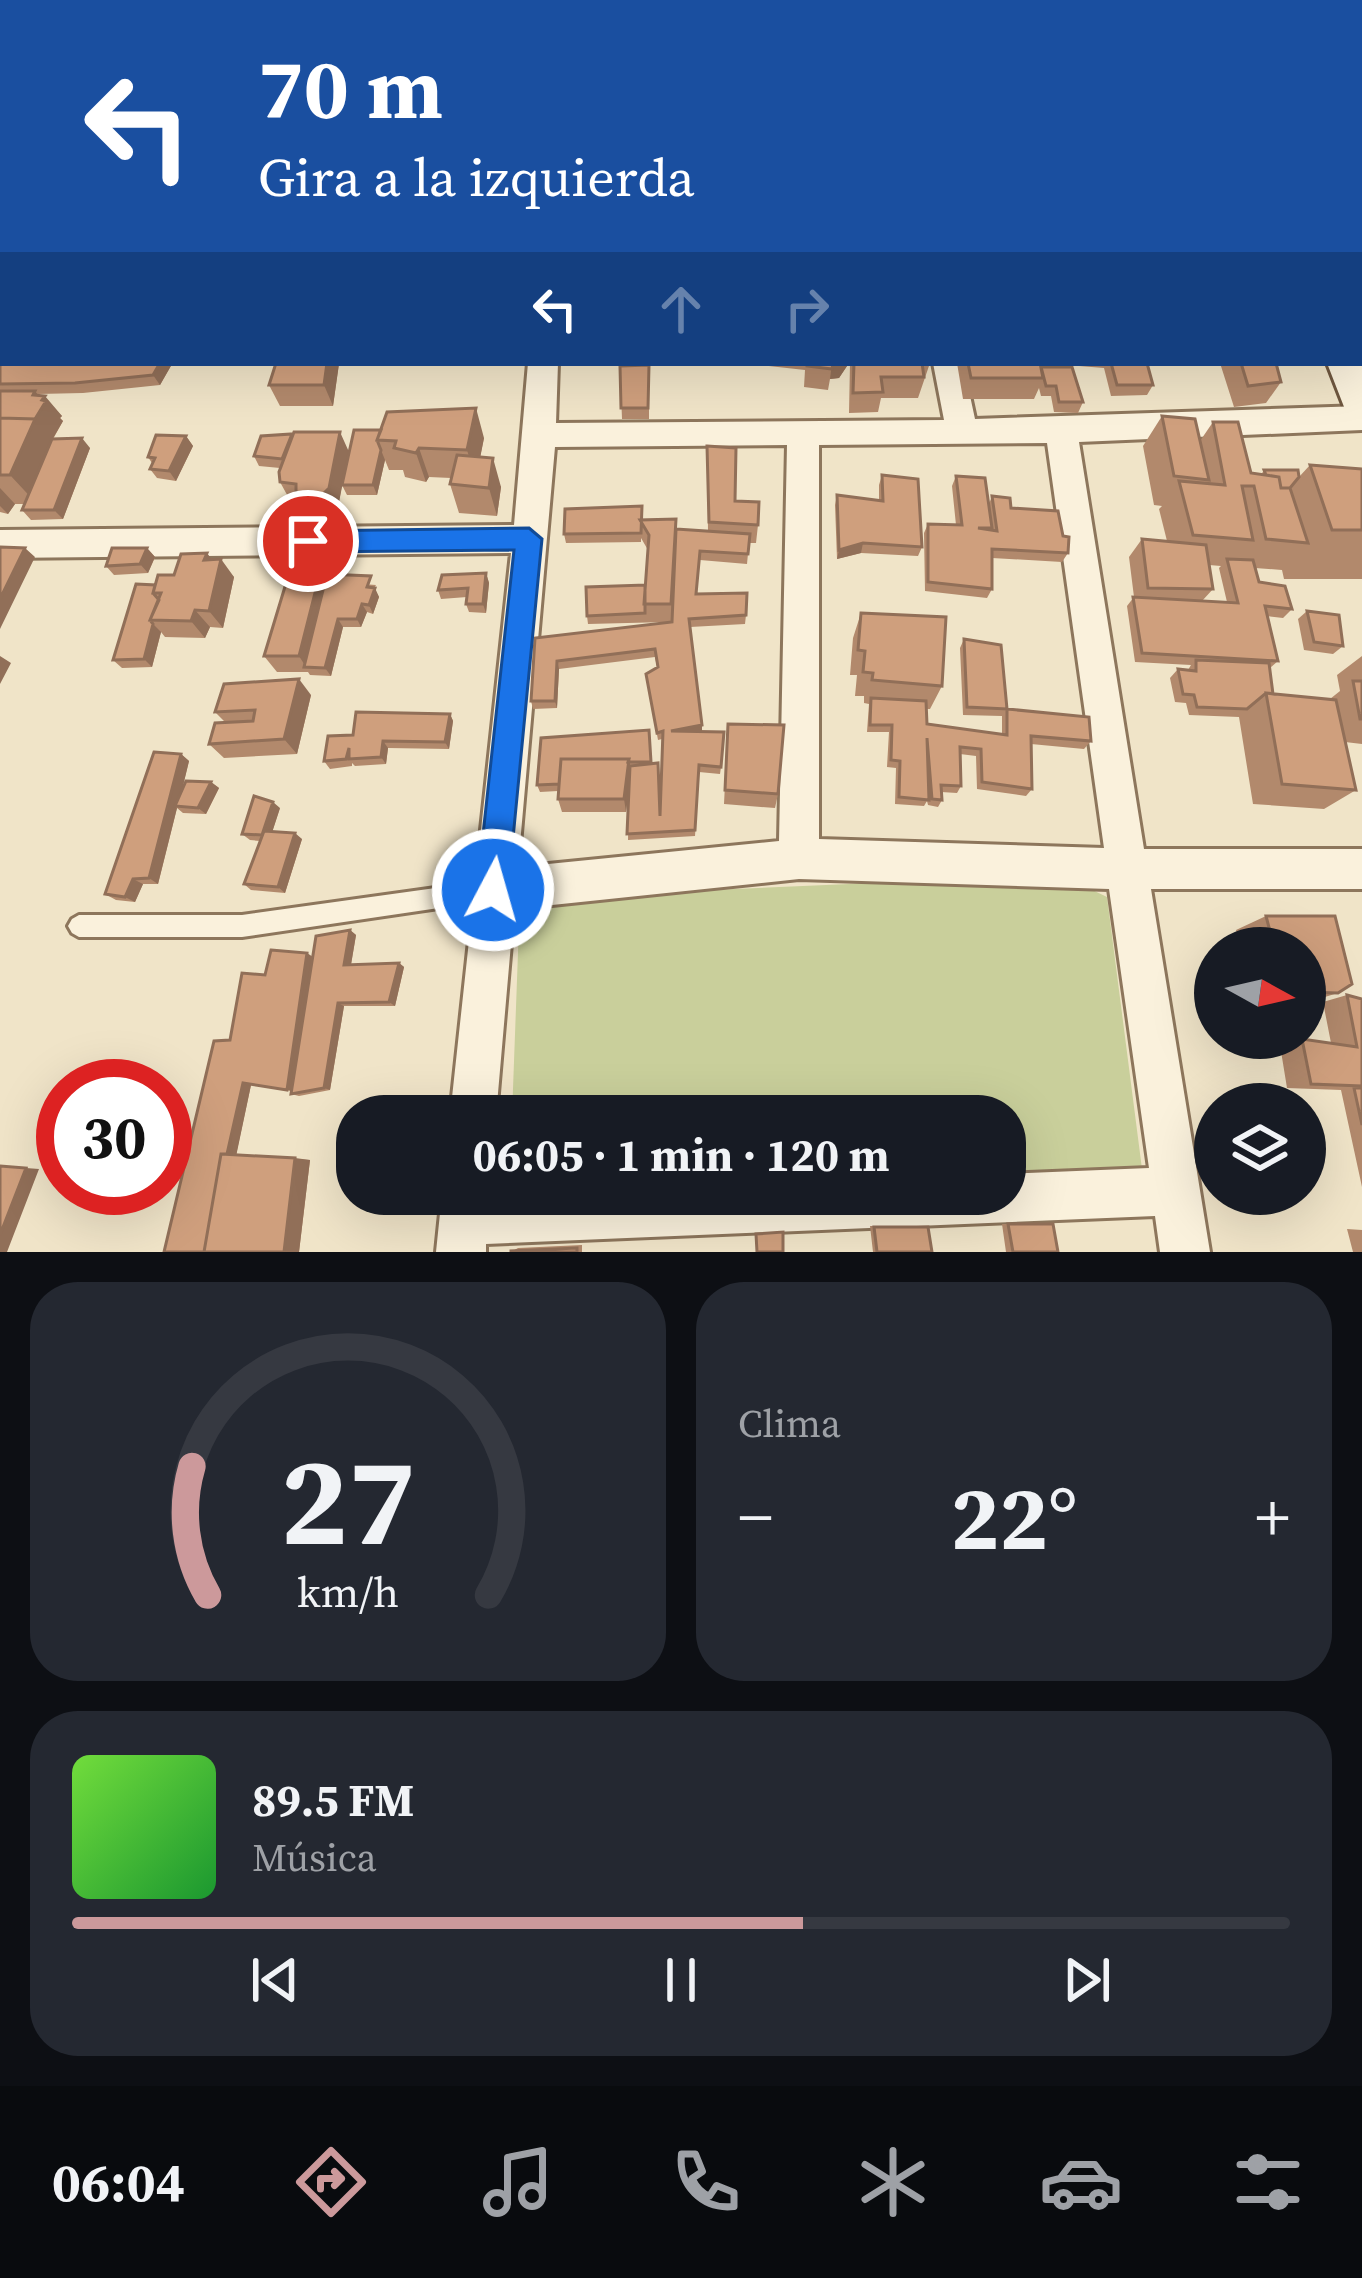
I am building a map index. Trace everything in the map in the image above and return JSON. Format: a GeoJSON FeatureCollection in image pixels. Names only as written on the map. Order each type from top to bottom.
{"type":"FeatureCollection","features":[{"type":"Feature","properties":{"kind":"street"},"geometry":{"type":"LineString","coordinates":[[475,1095],[543,366]]}},
{"type":"Feature","properties":{"kind":"street"},"geometry":{"type":"LineString","coordinates":[[949,366],[962,432]]}},
{"type":"Feature","properties":{"kind":"street"},"geometry":{"type":"LineString","coordinates":[[1350,366],[1362,400]]}},
{"type":"Feature","properties":{"kind":"street"},"geometry":{"type":"LineString","coordinates":[[540,435],[1061,431],[1362,418]]}},
{"type":"Feature","properties":{"kind":"street"},"geometry":{"type":"LineString","coordinates":[[1061,431],[1185,1252]]}},
{"type":"Feature","properties":{"kind":"street"},"geometry":{"type":"LineString","coordinates":[[800,859],[802,434]]}},
{"type":"Feature","properties":{"kind":"street"},"geometry":{"type":"LineString","coordinates":[[0,544],[529,539]]}},
{"type":"Feature","properties":{"kind":"street"},"geometry":{"type":"LineString","coordinates":[[493,890],[800,859],[1362,869]]}},
{"type":"Feature","properties":{"kind":"street"},"geometry":{"type":"LineString","coordinates":[[464,1222],[1175,1191]]}},
{"type":"Feature","properties":{"kind":"lane"},"geometry":{"type":"LineString","coordinates":[[80,926],[242,926],[493,890]]}},
{"type":"Feature","properties":{"kind":"green space"},"geometry":{"type":"Polygon","coordinates":[[[1061,875],[1107,897],[1142,1169],[1026,1172],[1026,1095],[513,1095],[520,898],[1061,875]]]}},
{"type":"Feature","properties":{"kind":"building"},"geometry":{"type":"Polygon","coordinates":[[[0,366],[158,366],[153,375],[0,384],[0,366]]]}},
{"type":"Feature","properties":{"kind":"building"},"geometry":{"type":"Polygon","coordinates":[[[275,366],[327,366],[324,385],[269,385],[275,366]]]}},
{"type":"Feature","properties":{"kind":"building"},"geometry":{"type":"Polygon","coordinates":[[[620,366],[649,366],[648,408],[621,408],[620,366]]]}},
{"type":"Feature","properties":{"kind":"building"},"geometry":{"type":"Polygon","coordinates":[[[854,366],[922,366],[924,377],[881,377],[883,392],[853,393],[854,366]]]}},
{"type":"Feature","properties":{"kind":"building"},"geometry":{"type":"Polygon","coordinates":[[[969,366],[1041,366],[1043,378],[971,378],[969,366]]]}},
{"type":"Feature","properties":{"kind":"building"},"geometry":{"type":"Polygon","coordinates":[[[1112,366],[1148,366],[1153,385],[1117,385],[1112,366]]]}},
{"type":"Feature","properties":{"kind":"building"},"geometry":{"type":"Polygon","coordinates":[[[1242,366],[1277,366],[1281,382],[1248,386],[1242,366]]]}},
{"type":"Feature","properties":{"kind":"building"},"geometry":{"type":"Polygon","coordinates":[[[1041,367],[1072,367],[1083,402],[1059,402],[1056,386],[1046,386],[1041,367]]]}},
{"type":"Feature","properties":{"kind":"building"},"geometry":{"type":"Polygon","coordinates":[[[0,391],[35,391],[33,395],[45,396],[42,400],[46,401],[35,419],[0,418],[0,391]]]}},
{"type":"Feature","properties":{"kind":"building"},"geometry":{"type":"Polygon","coordinates":[[[476,408],[467,450],[419,448],[416,453],[394,448],[396,441],[377,440],[387,412],[476,408]]]}},
{"type":"Feature","properties":{"kind":"building"},"geometry":{"type":"Polygon","coordinates":[[[1162,416],[1195,419],[1209,480],[1174,476],[1162,416]]]}},
{"type":"Feature","properties":{"kind":"building"},"geometry":{"type":"Polygon","coordinates":[[[0,418],[35,419],[10,475],[0,475],[0,418]]]}},
{"type":"Feature","properties":{"kind":"building"},"geometry":{"type":"Polygon","coordinates":[[[1213,422],[1238,422],[1251,473],[1279,477],[1281,488],[1290,488],[1308,543],[1266,539],[1254,486],[1242,486],[1253,540],[1193,535],[1179,481],[1225,485],[1213,422]]]}},
{"type":"Feature","properties":{"kind":"building"},"geometry":{"type":"Polygon","coordinates":[[[354,430],[381,430],[373,485],[342,485],[354,430]]]}},
{"type":"Feature","properties":{"kind":"building"},"geometry":{"type":"Polygon","coordinates":[[[294,432],[340,432],[329,488],[320,497],[296,495],[296,484],[280,482],[279,472],[294,432]]]}},
{"type":"Feature","properties":{"kind":"building"},"geometry":{"type":"Polygon","coordinates":[[[292,434],[282,459],[254,456],[261,436],[292,434]]]}},
{"type":"Feature","properties":{"kind":"building"},"geometry":{"type":"Polygon","coordinates":[[[156,435],[186,436],[169,471],[150,469],[155,458],[148,457],[156,435]]]}},
{"type":"Feature","properties":{"kind":"building"},"geometry":{"type":"Polygon","coordinates":[[[82,438],[54,510],[22,510],[52,439],[82,438]]]}},
{"type":"Feature","properties":{"kind":"building"},"geometry":{"type":"Polygon","coordinates":[[[707,446],[736,448],[735,501],[759,502],[758,525],[709,522],[707,446]]]}},
{"type":"Feature","properties":{"kind":"building"},"geometry":{"type":"Polygon","coordinates":[[[457,455],[493,458],[489,488],[450,484],[457,455]]]}},
{"type":"Feature","properties":{"kind":"building"},"geometry":{"type":"Polygon","coordinates":[[[1310,465],[1362,469],[1362,530],[1332,530],[1310,465]]]}},
{"type":"Feature","properties":{"kind":"building"},"geometry":{"type":"Polygon","coordinates":[[[1264,470],[1298,470],[1299,477],[1290,488],[1281,488],[1279,477],[1266,475],[1264,470]]]}},
{"type":"Feature","properties":{"kind":"building"},"geometry":{"type":"Polygon","coordinates":[[[882,475],[918,479],[922,547],[863,543],[839,550],[837,495],[883,501],[882,475]]]}},
{"type":"Feature","properties":{"kind":"building"},"geometry":{"type":"Polygon","coordinates":[[[956,476],[985,478],[992,528],[978,528],[997,531],[992,496],[1010,498],[1011,508],[1058,511],[1063,536],[1069,537],[1068,553],[992,549],[992,589],[928,582],[928,524],[962,525],[956,476]]]}},
{"type":"Feature","properties":{"kind":"building"},"geometry":{"type":"Polygon","coordinates":[[[642,506],[641,533],[564,534],[565,509],[642,506]]]}},
{"type":"Feature","properties":{"kind":"building"},"geometry":{"type":"Polygon","coordinates":[[[676,519],[671,604],[644,604],[649,535],[640,520],[676,519]]]}},
{"type":"Feature","properties":{"kind":"building"},"geometry":{"type":"Polygon","coordinates":[[[676,529],[750,534],[748,554],[700,551],[696,594],[747,593],[746,615],[689,619],[702,725],[671,731],[724,732],[721,767],[699,765],[695,830],[627,834],[630,766],[658,763],[660,816],[663,731],[657,733],[646,674],[658,667],[655,649],[557,661],[555,701],[531,701],[535,638],[672,622],[676,529]]]}},
{"type":"Feature","properties":{"kind":"building"},"geometry":{"type":"Polygon","coordinates":[[[1142,539],[1206,545],[1213,589],[1148,588],[1142,539]]]}},
{"type":"Feature","properties":{"kind":"building"},"geometry":{"type":"Polygon","coordinates":[[[0,547],[25,548],[0,599],[0,547]]]}},
{"type":"Feature","properties":{"kind":"building"},"geometry":{"type":"Polygon","coordinates":[[[112,548],[147,548],[140,564],[106,566],[112,548]]]}},
{"type":"Feature","properties":{"kind":"building"},"geometry":{"type":"Polygon","coordinates":[[[207,553],[204,560],[221,559],[209,611],[195,610],[191,621],[150,620],[161,593],[153,593],[158,575],[174,575],[181,554],[207,553]]]}},
{"type":"Feature","properties":{"kind":"building"},"geometry":{"type":"Polygon","coordinates":[[[1227,559],[1253,560],[1259,582],[1285,586],[1292,609],[1265,606],[1278,661],[1142,653],[1133,597],[1238,603],[1227,559]]]}},
{"type":"Feature","properties":{"kind":"building"},"geometry":{"type":"Polygon","coordinates":[[[486,573],[483,604],[466,604],[468,588],[438,590],[442,575],[486,573]]]}},
{"type":"Feature","properties":{"kind":"building"},"geometry":{"type":"Polygon","coordinates":[[[325,574],[371,576],[367,587],[375,588],[357,619],[338,619],[325,668],[304,667],[324,586],[321,581],[325,574]]]}},
{"type":"Feature","properties":{"kind":"building"},"geometry":{"type":"Polygon","coordinates":[[[319,577],[299,656],[264,656],[287,580],[319,577]]]}},
{"type":"Feature","properties":{"kind":"building"},"geometry":{"type":"Polygon","coordinates":[[[136,584],[155,585],[153,593],[159,600],[150,620],[144,659],[113,660],[136,584]]]}},
{"type":"Feature","properties":{"kind":"building"},"geometry":{"type":"Polygon","coordinates":[[[645,585],[645,613],[587,616],[586,587],[645,585]]]}},
{"type":"Feature","properties":{"kind":"building"},"geometry":{"type":"Polygon","coordinates":[[[1307,611],[1339,615],[1343,646],[1314,642],[1307,611]]]}},
{"type":"Feature","properties":{"kind":"building"},"geometry":{"type":"Polygon","coordinates":[[[861,613],[946,617],[942,686],[872,680],[873,673],[863,672],[865,651],[858,650],[861,613]]]}},
{"type":"Feature","properties":{"kind":"building"},"geometry":{"type":"Polygon","coordinates":[[[964,639],[1001,645],[1007,709],[967,707],[964,639]]]}},
{"type":"Feature","properties":{"kind":"building"},"geometry":{"type":"Polygon","coordinates":[[[1196,660],[1269,663],[1273,694],[1266,693],[1247,709],[1197,707],[1194,695],[1183,694],[1178,669],[1196,671],[1196,660]]]}},
{"type":"Feature","properties":{"kind":"building"},"geometry":{"type":"Polygon","coordinates":[[[299,679],[284,739],[209,744],[215,723],[253,721],[255,710],[215,712],[224,684],[299,679]]]}},
{"type":"Feature","properties":{"kind":"building"},"geometry":{"type":"Polygon","coordinates":[[[1353,681],[1362,681],[1362,719],[1360,719],[1353,681]]]}},
{"type":"Feature","properties":{"kind":"building"},"geometry":{"type":"Polygon","coordinates":[[[1266,693],[1336,700],[1356,790],[1282,784],[1266,693]]]}},
{"type":"Feature","properties":{"kind":"building"},"geometry":{"type":"Polygon","coordinates":[[[871,698],[926,701],[927,724],[1007,735],[1007,709],[1089,717],[1091,741],[1031,736],[1032,789],[982,782],[981,749],[960,747],[961,786],[941,785],[942,800],[932,799],[927,738],[929,800],[899,797],[900,761],[891,760],[892,725],[870,725],[871,698]]]}},
{"type":"Feature","properties":{"kind":"building"},"geometry":{"type":"Polygon","coordinates":[[[356,712],[450,714],[445,742],[383,741],[381,757],[349,759],[349,748],[346,759],[324,761],[328,736],[353,735],[356,712]]]}},
{"type":"Feature","properties":{"kind":"building"},"geometry":{"type":"Polygon","coordinates":[[[728,724],[784,725],[778,794],[725,790],[728,724]]]}},
{"type":"Feature","properties":{"kind":"building"},"geometry":{"type":"Polygon","coordinates":[[[649,730],[651,762],[561,759],[559,784],[537,785],[541,738],[649,730]]]}},
{"type":"Feature","properties":{"kind":"building"},"geometry":{"type":"Polygon","coordinates":[[[154,752],[181,754],[149,878],[133,879],[125,897],[105,894],[154,752]]]}},
{"type":"Feature","properties":{"kind":"building"},"geometry":{"type":"Polygon","coordinates":[[[561,759],[629,759],[624,799],[558,799],[561,759]]]}},
{"type":"Feature","properties":{"kind":"building"},"geometry":{"type":"Polygon","coordinates":[[[186,781],[211,782],[198,808],[175,806],[186,781]]]}},
{"type":"Feature","properties":{"kind":"building"},"geometry":{"type":"Polygon","coordinates":[[[254,796],[273,802],[262,835],[242,834],[254,796]]]}},
{"type":"Feature","properties":{"kind":"building"},"geometry":{"type":"Polygon","coordinates":[[[264,831],[295,833],[278,887],[244,884],[264,831]]]}},
{"type":"Feature","properties":{"kind":"building"},"geometry":{"type":"Polygon","coordinates":[[[1266,916],[1335,916],[1352,984],[1338,993],[1326,993],[1326,927],[1269,927],[1266,916]]]}},
{"type":"Feature","properties":{"kind":"building"},"geometry":{"type":"Polygon","coordinates":[[[350,930],[344,965],[399,963],[389,1002],[338,1003],[324,1088],[291,1094],[316,936],[350,930]]]}},
{"type":"Feature","properties":{"kind":"building"},"geometry":{"type":"Polygon","coordinates":[[[271,950],[307,953],[287,1090],[243,1083],[227,1154],[221,1154],[204,1252],[164,1252],[173,1215],[192,1215],[192,1134],[214,1041],[230,1040],[242,973],[265,975],[271,950]]]}},
{"type":"Feature","properties":{"kind":"building"},"geometry":{"type":"Polygon","coordinates":[[[1347,995],[1362,999],[1362,1086],[1311,1083],[1306,1059],[1326,1059],[1326,1042],[1357,1047],[1347,995]]]}},
{"type":"Feature","properties":{"kind":"building"},"geometry":{"type":"Polygon","coordinates":[[[1354,1088],[1362,1088],[1362,1125],[1354,1088]]]}},
{"type":"Feature","properties":{"kind":"building"},"geometry":{"type":"Polygon","coordinates":[[[221,1154],[295,1158],[284,1252],[204,1252],[221,1154]]]}},
{"type":"Feature","properties":{"kind":"building"},"geometry":{"type":"Polygon","coordinates":[[[0,1166],[26,1168],[0,1235],[0,1166]]]}},
{"type":"Feature","properties":{"kind":"building"},"geometry":{"type":"Polygon","coordinates":[[[1008,1224],[1053,1224],[1058,1252],[1013,1252],[1008,1224]]]}},
{"type":"Feature","properties":{"kind":"building"},"geometry":{"type":"Polygon","coordinates":[[[874,1227],[928,1227],[932,1252],[877,1252],[874,1227]]]}},
{"type":"Feature","properties":{"kind":"building"},"geometry":{"type":"Polygon","coordinates":[[[783,1232],[783,1252],[757,1252],[756,1234],[783,1232]]]}},
{"type":"Feature","properties":{"kind":"building"},"geometry":{"type":"Polygon","coordinates":[[[577,1248],[577,1252],[511,1252],[511,1251],[577,1248]]]}},
{"type":"Feature","properties":{"kind":"route"},"geometry":{"type":"LineString","coordinates":[[308,541],[529,539],[493,890]]}}]}
